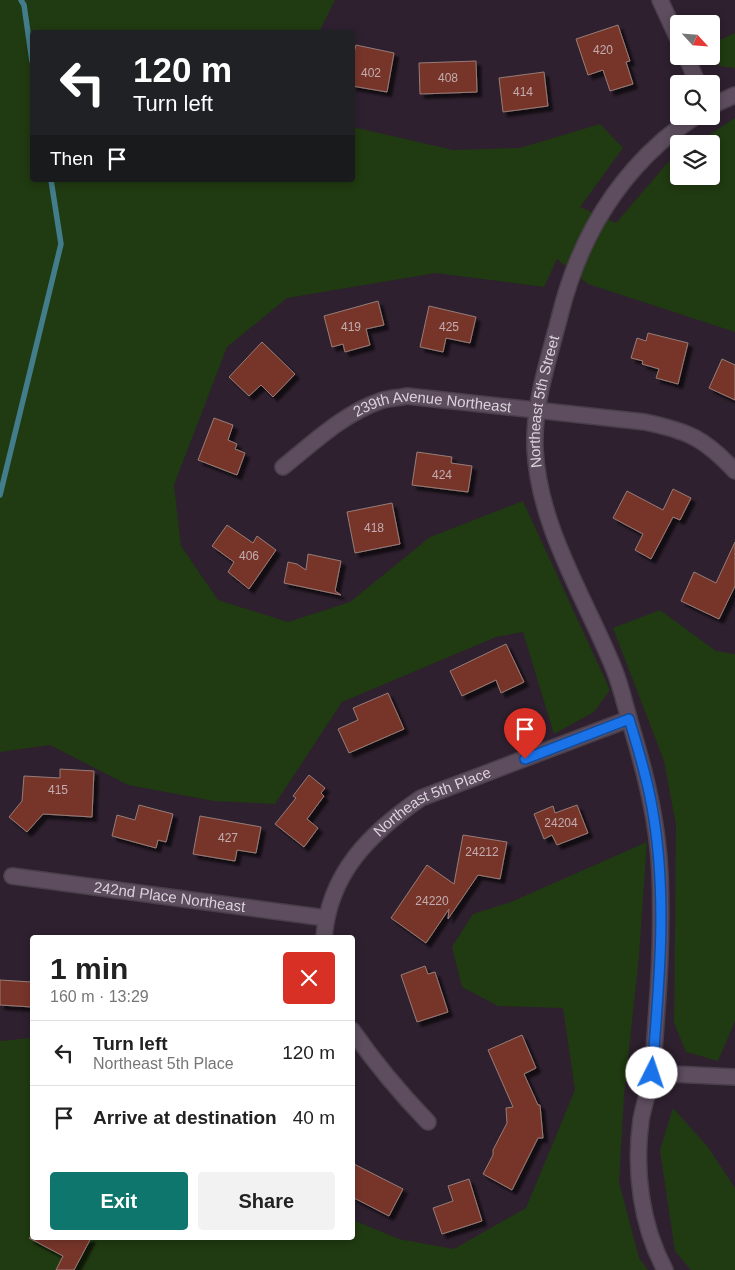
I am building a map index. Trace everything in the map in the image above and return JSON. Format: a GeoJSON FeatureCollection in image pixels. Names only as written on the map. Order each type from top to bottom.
{"type":"FeatureCollection","features":[{"type":"Feature","properties":{"kind":"street"},"geometry":{"type":"LineString","coordinates":[[660,0],[670,22]]}},
{"type":"Feature","properties":{"kind":"street"},"geometry":{"type":"LineString","coordinates":[[720,102],[735,95]]}},
{"type":"Feature","properties":{"kind":"street","name":"Northeast 5th Street"},"geometry":{"type":"LineString","coordinates":[[665,1270],[646,1222],[637,1158],[642,1118],[652,1073],[660,972],[660,872],[653,808],[645,771],[615,671],[560,550],[548,515],[539,480],[535,449],[536,411],[562,307],[587,236],[606,203],[634,168],[663,140],[684,125]]}},
{"type":"Feature","properties":{"kind":"street","name":"239th Avenue Northeast"},"geometry":{"type":"LineString","coordinates":[[283,467],[326,432],[359,411],[381,400],[407,396],[645,422],[694,436],[716,451],[735,470]]}},
{"type":"Feature","properties":{"kind":"street","name":"Northeast 5th Place"},"geometry":{"type":"LineString","coordinates":[[324,935],[326,918],[335,892],[351,861],[372,836],[392,818],[421,798],[629,719]]}},
{"type":"Feature","properties":{"kind":"street","name":"242nd Place Northeast"},"geometry":{"type":"LineString","coordinates":[[12,876],[326,918]]}},
{"type":"Feature","properties":{"kind":"street"},"geometry":{"type":"LineString","coordinates":[[355,1034],[400,1092],[428,1122]]}},
{"type":"Feature","properties":{"kind":"street"},"geometry":{"type":"LineString","coordinates":[[652,1073],[735,1077]]}},
{"type":"Feature","properties":{"kind":"green space"},"geometry":{"type":"Polygon","coordinates":[[[0,0],[335,0],[320,30],[30,30],[30,182],[355,182],[355,127],[453,150],[520,148],[600,124],[623,148],[580,207],[616,223],[670,160],[670,185],[720,185],[720,135],[709,135],[735,118],[735,332],[588,284],[557,259],[544,287],[436,273],[287,298],[227,347],[174,485],[181,546],[218,600],[288,622],[350,602],[430,537],[523,501],[610,690],[594,712],[554,734],[523,632],[496,637],[342,702],[275,804],[214,801],[128,785],[50,745],[0,752],[0,0]]]}},
{"type":"Feature","properties":{"kind":"green space"},"geometry":{"type":"Polygon","coordinates":[[[735,33],[735,68],[719,66],[720,40],[735,33]]]}},
{"type":"Feature","properties":{"kind":"green space"},"geometry":{"type":"Polygon","coordinates":[[[660,610],[716,651],[735,654],[735,1021],[718,1061],[686,1052],[674,1023],[676,825],[664,761],[613,628],[660,610]]]}},
{"type":"Feature","properties":{"kind":"green space"},"geometry":{"type":"Polygon","coordinates":[[[647,842],[639,956],[624,1096],[619,1182],[639,1258],[648,1270],[0,1270],[0,1041],[30,1038],[30,1240],[355,1240],[355,1221],[399,1239],[454,1249],[526,1208],[575,1090],[563,1008],[498,1006],[462,987],[452,947],[473,914],[511,902],[647,842]]]}},
{"type":"Feature","properties":{"kind":"green space"},"geometry":{"type":"Polygon","coordinates":[[[673,1108],[707,1146],[735,1188],[735,1270],[691,1270],[675,1251],[660,1150],[673,1108]]]}},
{"type":"Feature","properties":{"kind":"building"},"geometry":{"type":"Polygon","coordinates":[[[618,25],[630,61],[626,62],[633,84],[610,91],[603,70],[588,75],[576,39],[618,25]]]}},
{"type":"Feature","properties":{"kind":"building"},"geometry":{"type":"Polygon","coordinates":[[[356,45],[394,53],[387,92],[355,87],[356,45]]]}},
{"type":"Feature","properties":{"kind":"building"},"geometry":{"type":"Polygon","coordinates":[[[476,61],[477,92],[420,94],[419,63],[476,61]]]}},
{"type":"Feature","properties":{"kind":"building"},"geometry":{"type":"Polygon","coordinates":[[[544,72],[548,106],[503,112],[499,78],[544,72]]]}},
{"type":"Feature","properties":{"kind":"building"},"geometry":{"type":"Polygon","coordinates":[[[378,301],[384,325],[366,329],[370,345],[345,352],[343,344],[332,347],[324,316],[378,301]]]}},
{"type":"Feature","properties":{"kind":"building"},"geometry":{"type":"Polygon","coordinates":[[[429,306],[476,317],[470,343],[446,338],[443,352],[420,347],[429,306]]]}},
{"type":"Feature","properties":{"kind":"building"},"geometry":{"type":"Polygon","coordinates":[[[648,333],[688,343],[678,384],[656,378],[659,369],[642,364],[643,361],[631,358],[637,338],[646,341],[648,333]]]}},
{"type":"Feature","properties":{"kind":"building"},"geometry":{"type":"Polygon","coordinates":[[[262,342],[295,374],[273,397],[261,385],[249,396],[229,377],[262,342]]]}},
{"type":"Feature","properties":{"kind":"building"},"geometry":{"type":"Polygon","coordinates":[[[722,359],[735,365],[735,400],[709,388],[722,359]]]}},
{"type":"Feature","properties":{"kind":"building"},"geometry":{"type":"Polygon","coordinates":[[[214,418],[233,425],[228,440],[237,444],[235,449],[245,453],[237,475],[198,460],[214,418]]]}},
{"type":"Feature","properties":{"kind":"building"},"geometry":{"type":"Polygon","coordinates":[[[417,452],[452,457],[451,463],[472,466],[468,492],[412,485],[417,452]]]}},
{"type":"Feature","properties":{"kind":"building"},"geometry":{"type":"Polygon","coordinates":[[[673,489],[691,498],[680,520],[673,517],[651,559],[635,550],[643,534],[613,518],[627,491],[663,510],[673,489]]]}},
{"type":"Feature","properties":{"kind":"building"},"geometry":{"type":"Polygon","coordinates":[[[392,503],[400,544],[355,553],[347,512],[392,503]]]}},
{"type":"Feature","properties":{"kind":"building"},"geometry":{"type":"Polygon","coordinates":[[[227,525],[253,543],[257,536],[276,550],[249,589],[228,572],[234,562],[212,546],[227,525]]]}},
{"type":"Feature","properties":{"kind":"building"},"geometry":{"type":"Polygon","coordinates":[[[735,542],[735,586],[719,619],[681,601],[694,572],[716,583],[735,542]]]}},
{"type":"Feature","properties":{"kind":"building"},"geometry":{"type":"Polygon","coordinates":[[[308,554],[341,561],[335,591],[341,595],[284,583],[288,562],[297,564],[306,570],[308,554]]]}},
{"type":"Feature","properties":{"kind":"building"},"geometry":{"type":"Polygon","coordinates":[[[506,644],[524,682],[501,693],[496,680],[462,696],[450,671],[506,644]]]}},
{"type":"Feature","properties":{"kind":"building"},"geometry":{"type":"Polygon","coordinates":[[[388,693],[404,729],[349,753],[338,729],[358,720],[353,708],[388,693]]]}},
{"type":"Feature","properties":{"kind":"building"},"geometry":{"type":"Polygon","coordinates":[[[60,769],[94,771],[92,817],[43,814],[27,832],[9,817],[22,801],[24,776],[60,778],[60,769]]]}},
{"type":"Feature","properties":{"kind":"building"},"geometry":{"type":"Polygon","coordinates":[[[309,775],[325,788],[321,793],[324,796],[307,819],[318,828],[304,847],[275,824],[296,798],[293,796],[309,775]]]}},
{"type":"Feature","properties":{"kind":"building"},"geometry":{"type":"Polygon","coordinates":[[[139,805],[173,814],[166,842],[158,840],[156,848],[112,836],[117,815],[135,820],[139,805]]]}},
{"type":"Feature","properties":{"kind":"building"},"geometry":{"type":"Polygon","coordinates":[[[577,805],[588,833],[557,845],[552,835],[544,839],[534,814],[553,806],[555,813],[577,805]]]}},
{"type":"Feature","properties":{"kind":"building"},"geometry":{"type":"Polygon","coordinates":[[[200,816],[261,827],[256,853],[237,850],[235,861],[193,854],[200,816]]]}},
{"type":"Feature","properties":{"kind":"building"},"geometry":{"type":"Polygon","coordinates":[[[463,835],[507,842],[500,879],[478,875],[448,919],[449,909],[426,943],[391,918],[427,865],[454,884],[463,835]]]}},
{"type":"Feature","properties":{"kind":"building"},"geometry":{"type":"Polygon","coordinates":[[[425,966],[428,974],[435,972],[448,1012],[417,1022],[401,975],[425,966]]]}},
{"type":"Feature","properties":{"kind":"building"},"geometry":{"type":"Polygon","coordinates":[[[0,980],[30,982],[30,1007],[0,1005],[0,980]]]}},
{"type":"Feature","properties":{"kind":"building"},"geometry":{"type":"Polygon","coordinates":[[[522,1035],[536,1068],[524,1074],[538,1105],[540,1105],[543,1138],[538,1138],[512,1190],[483,1174],[507,1123],[506,1108],[513,1107],[488,1050],[522,1035]]]}},
{"type":"Feature","properties":{"kind":"building"},"geometry":{"type":"Polygon","coordinates":[[[355,1165],[403,1189],[389,1216],[355,1199],[355,1165]]]}},
{"type":"Feature","properties":{"kind":"building"},"geometry":{"type":"Polygon","coordinates":[[[469,1179],[482,1221],[442,1234],[433,1208],[453,1201],[448,1186],[469,1179]]]}},
{"type":"Feature","properties":{"kind":"building"},"geometry":{"type":"Polygon","coordinates":[[[33,1240],[90,1240],[74,1270],[56,1270],[63,1256],[33,1240]]]}},
{"type":"Feature","properties":{"kind":"waterway"},"geometry":{"type":"LineString","coordinates":[[21,0],[24,5],[30,47]]}},
{"type":"Feature","properties":{"kind":"waterway"},"geometry":{"type":"LineString","coordinates":[[0,495],[61,244],[51,182]]}},
{"type":"Feature","properties":{"kind":"route"},"geometry":{"type":"LineString","coordinates":[[525,759],[629,719],[645,771],[653,808],[660,872],[660,972],[652,1073]]}}]}
